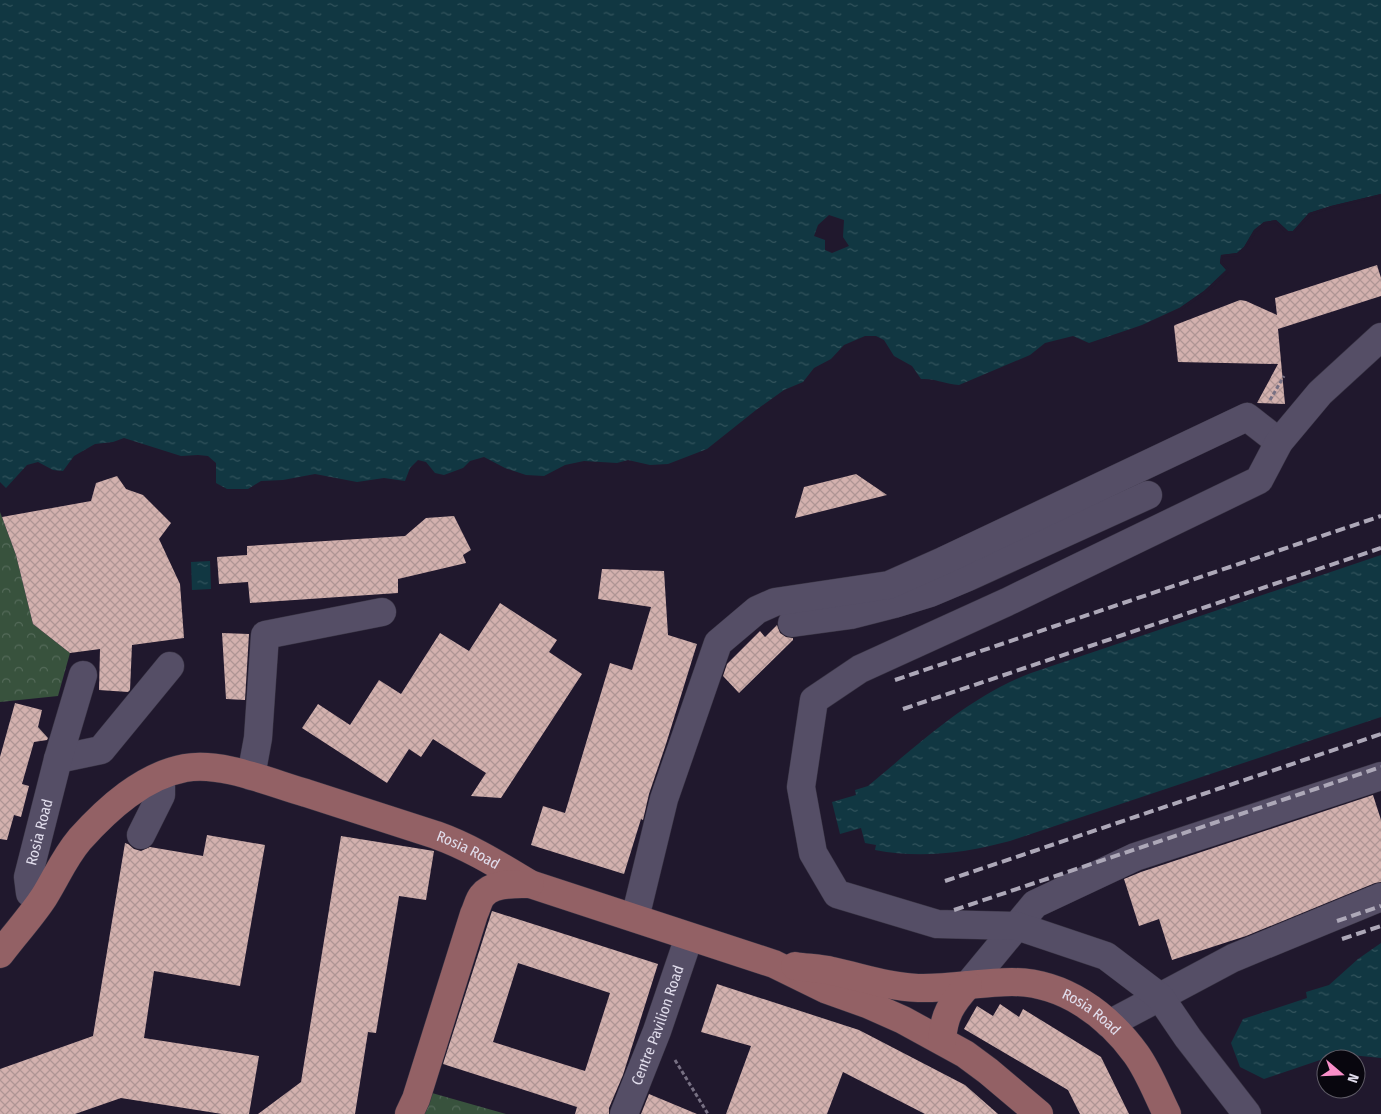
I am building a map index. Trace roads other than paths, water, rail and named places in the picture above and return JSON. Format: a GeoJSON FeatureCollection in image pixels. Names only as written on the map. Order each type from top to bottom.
{"type":"FeatureCollection","features":[{"type":"Feature","properties":{"kind":"main road","name":"Rosia Road"},"geometry":{"type":"LineString","coordinates":[[0,954],[44,897],[68,854],[98,820],[114,806],[142,784],[184,768],[200,766],[217,768],[251,776],[454,841],[505,868],[530,884],[774,964],[826,989],[903,1020],[942,1040],[988,1071],[1039,1114]]}},
{"type":"Feature","properties":{"kind":"main road"},"geometry":{"type":"LineString","coordinates":[[468,849],[476,870],[481,896]]}},
{"type":"Feature","properties":{"kind":"main road"},"geometry":{"type":"LineString","coordinates":[[409,1114],[416,1099],[481,896],[496,887],[530,884]]}},
{"type":"Feature","properties":{"kind":"main road","name":"Rosia Road"},"geometry":{"type":"LineString","coordinates":[[774,964],[830,971],[885,984],[908,987],[941,988],[1014,982],[1058,991],[1090,1008],[1120,1034],[1137,1055],[1167,1114]]}},
{"type":"Feature","properties":{"kind":"main road"},"geometry":{"type":"LineString","coordinates":[[942,1040],[943,1026],[948,1013],[955,1000],[968,986]]}},
{"type":"Feature","properties":{"kind":"lane"},"geometry":{"type":"LineString","coordinates":[[1247,1114],[1188,1038],[1160,997],[1106,956],[1017,926],[937,924],[837,894],[813,853],[801,787],[814,700],[860,669],[1007,602],[1259,480],[1279,442],[1320,393],[1381,337]]}},
{"type":"Feature","properties":{"kind":"lane"},"geometry":{"type":"LineString","coordinates":[[635,918],[664,799],[718,643],[757,610],[775,602],[889,585],[943,562],[1247,417],[1279,442]]}},
{"type":"Feature","properties":{"kind":"lane"},"geometry":{"type":"LineString","coordinates":[[792,623],[851,615],[930,593],[1148,495]]}},
{"type":"Feature","properties":{"kind":"lane"},"geometry":{"type":"LineString","coordinates":[[251,776],[258,738],[265,635],[382,612]]}},
{"type":"Feature","properties":{"kind":"lane"},"geometry":{"type":"LineString","coordinates":[[58,759],[101,750],[170,666]]}},
{"type":"Feature","properties":{"kind":"lane","name":"Rosia Road"},"geometry":{"type":"LineString","coordinates":[[44,897],[30,893],[28,877],[58,759],[83,675]]}},
{"type":"Feature","properties":{"kind":"lane"},"geometry":{"type":"LineString","coordinates":[[968,986],[1035,904],[1135,857],[1381,776]]}},
{"type":"Feature","properties":{"kind":"lane"},"geometry":{"type":"LineString","coordinates":[[141,835],[161,795],[161,786],[157,778]]}},
{"type":"Feature","properties":{"kind":"lane"},"geometry":{"type":"LineString","coordinates":[[1109,1024],[1233,958],[1381,897]]}},
{"type":"Feature","properties":{"kind":"lane","name":"Centre Pavilion Road"},"geometry":{"type":"LineString","coordinates":[[624,1114],[657,1031],[689,937]]}},
{"type":"Feature","properties":{"kind":"water"},"geometry":{"type":"Polygon","coordinates":[[[0,0],[1381,0],[1381,194],[1309,213],[1293,231],[1288,231],[1276,220],[1264,222],[1254,230],[1244,247],[1237,253],[1221,255],[1220,263],[1227,270],[1204,291],[1181,307],[1142,325],[1089,343],[1073,336],[1045,343],[1030,355],[959,385],[931,379],[921,379],[912,366],[894,356],[884,340],[876,336],[865,336],[844,345],[831,359],[814,368],[803,382],[784,390],[707,449],[668,464],[650,465],[628,460],[617,463],[584,461],[565,465],[544,476],[526,475],[505,468],[484,457],[470,461],[463,468],[444,475],[435,473],[426,462],[418,460],[410,468],[405,481],[384,478],[357,482],[315,474],[283,480],[261,481],[248,489],[227,489],[216,483],[216,463],[208,456],[181,456],[124,438],[113,442],[95,444],[74,456],[63,471],[53,470],[38,462],[27,465],[6,488],[0,482],[0,0]],[[829,215],[818,225],[814,236],[825,240],[825,250],[832,253],[849,246],[843,237],[844,220],[829,215]]]}},
{"type":"Feature","properties":{"kind":"water"},"geometry":{"type":"Polygon","coordinates":[[[1381,555],[1381,717],[1010,841],[976,849],[926,854],[892,853],[875,850],[876,845],[865,843],[861,828],[840,834],[832,802],[856,795],[855,790],[868,786],[925,738],[965,708],[1008,683],[1031,673],[1381,555]]]}},
{"type":"Feature","properties":{"kind":"water"},"geometry":{"type":"Polygon","coordinates":[[[210,561],[211,589],[192,590],[191,562],[210,561]]]}},
{"type":"Feature","properties":{"kind":"water"},"geometry":{"type":"Polygon","coordinates":[[[1381,943],[1381,1058],[1366,1056],[1366,1049],[1316,1049],[1316,1061],[1264,1079],[1240,1067],[1231,1043],[1243,1019],[1307,998],[1306,992],[1329,985],[1358,959],[1381,943]]]}},
{"type":"Feature","properties":{"kind":"railway"},"geometry":{"type":"LineString","coordinates":[[895,680],[1381,516]]}},
{"type":"Feature","properties":{"kind":"railway"},"geometry":{"type":"LineString","coordinates":[[903,709],[1381,548]]}},
{"type":"Feature","properties":{"kind":"railway"},"geometry":{"type":"LineString","coordinates":[[945,881],[1381,734]]}},
{"type":"Feature","properties":{"kind":"railway"},"geometry":{"type":"LineString","coordinates":[[954,910],[1381,767]]}},
{"type":"Feature","properties":{"kind":"railway"},"geometry":{"type":"LineString","coordinates":[[1337,921],[1381,906]]}},
{"type":"Feature","properties":{"kind":"railway"},"geometry":{"type":"LineString","coordinates":[[1342,939],[1381,926]]}}]}
